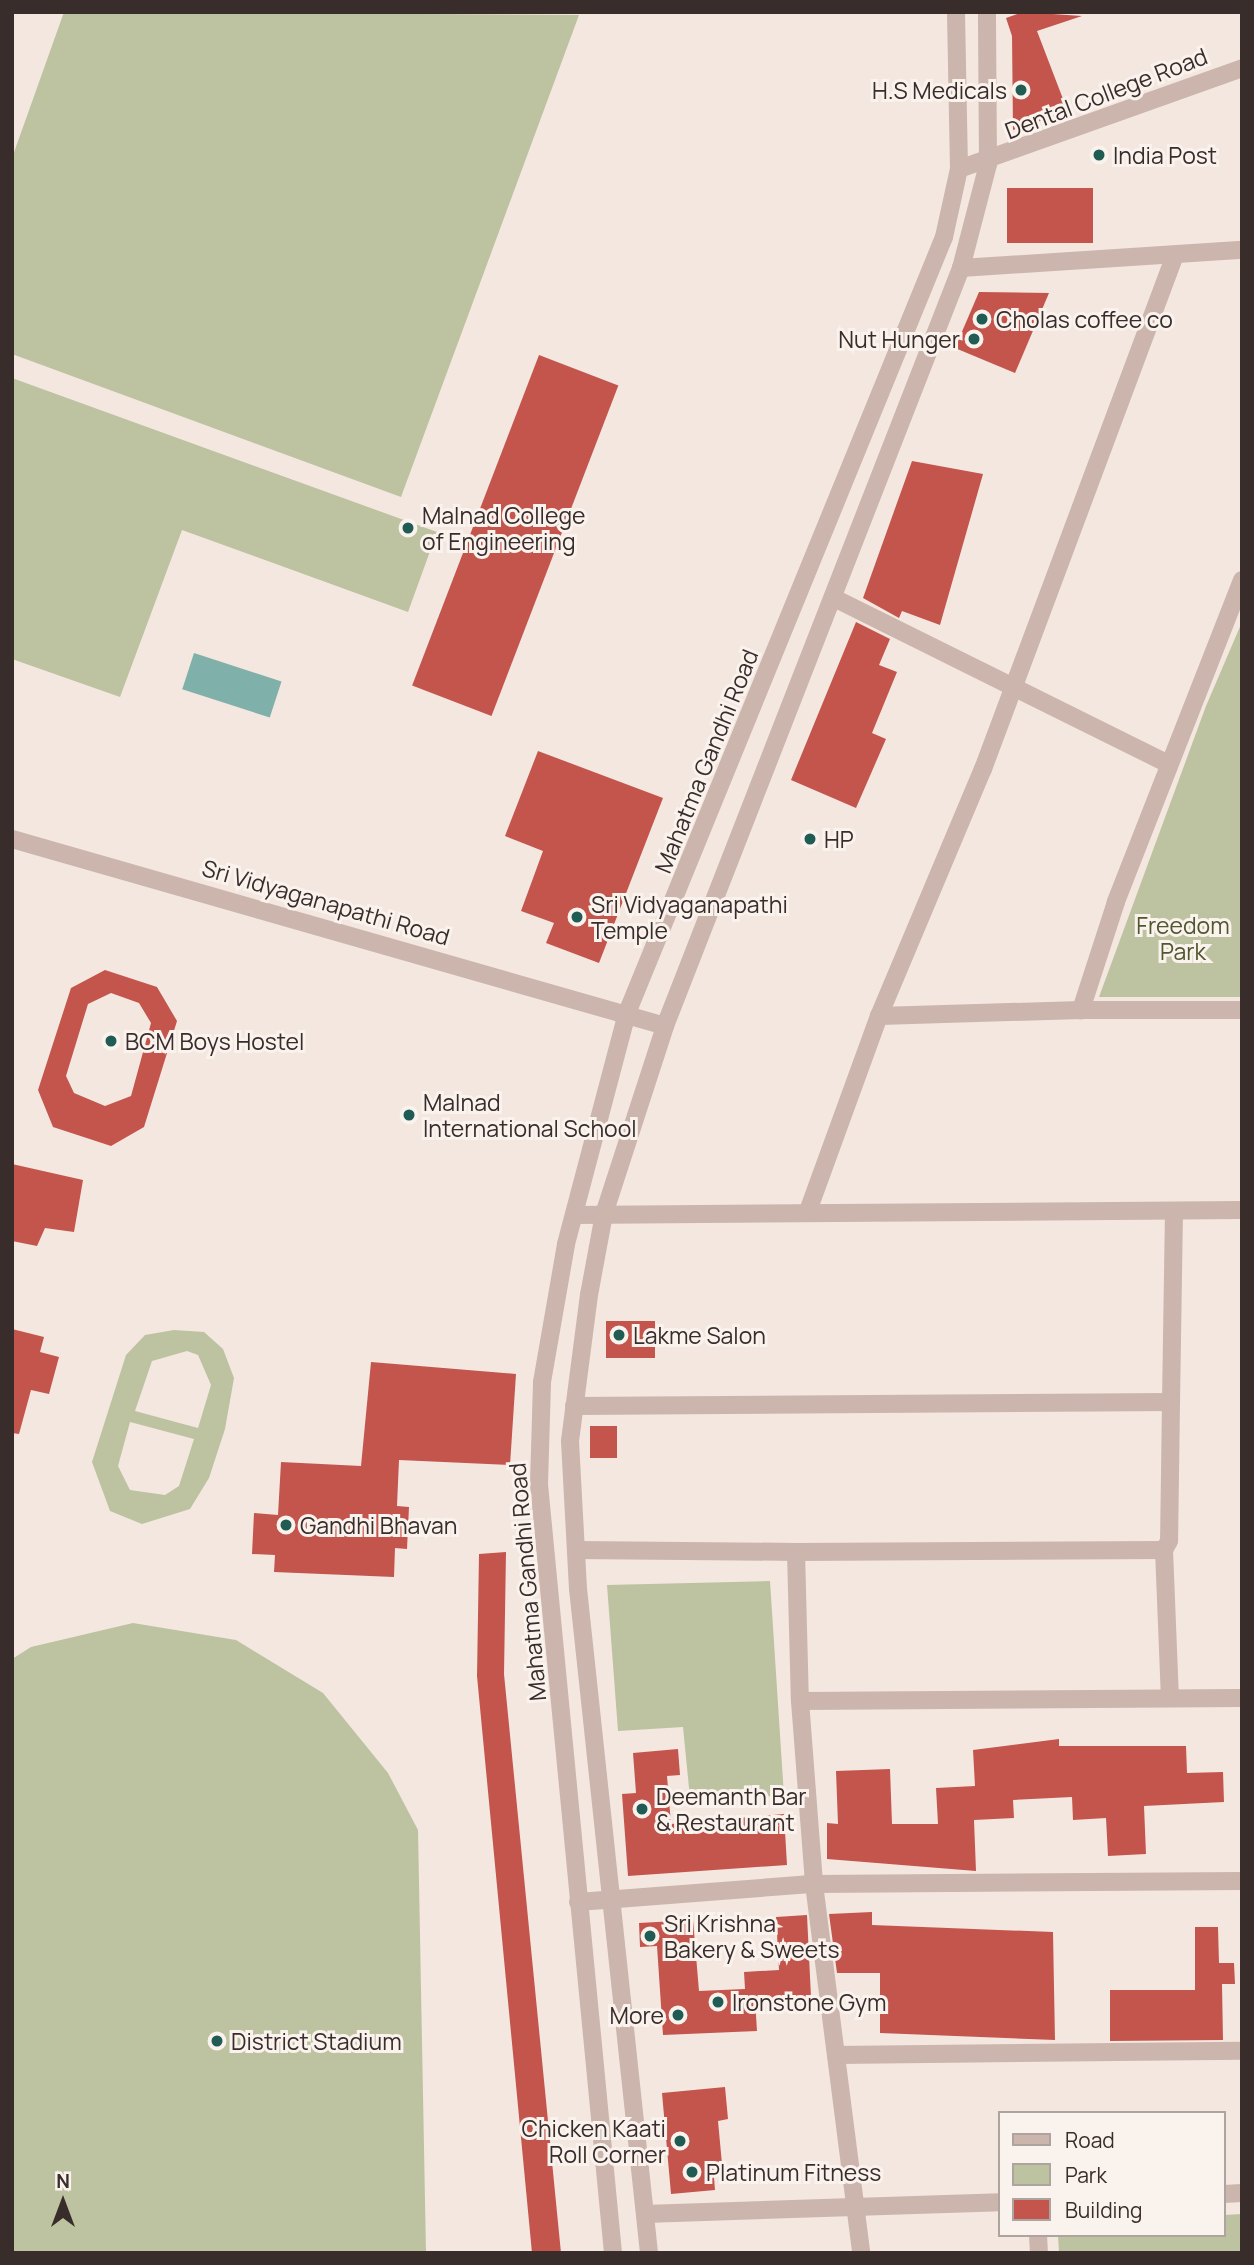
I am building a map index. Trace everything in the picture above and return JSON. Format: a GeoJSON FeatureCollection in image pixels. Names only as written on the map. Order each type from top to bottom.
{"type":"FeatureCollection","features":[{"type":"Feature","properties":{"kind":"street","name":"Mahatma Gandhi Road"},"geometry":{"type":"LineString","coordinates":[[613,2253],[539,1484],[542,1382],[574,1214],[627,1013],[944,237],[958,169],[956,12]]}},
{"type":"Feature","properties":{"kind":"street"},"geometry":{"type":"LineString","coordinates":[[649,2253],[609,1899],[576,1550],[574,1406],[604,1214],[665,1026],[961,268],[988,164],[987,12]]}},
{"type":"Feature","properties":{"kind":"street","name":"Dental College Road"},"geometry":{"type":"LineString","coordinates":[[958,169],[988,164],[1242,68]]}},
{"type":"Feature","properties":{"kind":"street"},"geometry":{"type":"LineString","coordinates":[[961,268],[1242,250]]}},
{"type":"Feature","properties":{"kind":"street"},"geometry":{"type":"LineString","coordinates":[[808,1211],[878,1016],[1013,687],[1175,255]]}},
{"type":"Feature","properties":{"kind":"street"},"geometry":{"type":"LineString","coordinates":[[915,303],[943,313]]}},
{"type":"Feature","properties":{"kind":"street"},"geometry":{"type":"LineString","coordinates":[[1081,1010],[1168,764],[1242,580]]}},
{"type":"Feature","properties":{"kind":"street"},"geometry":{"type":"LineString","coordinates":[[834,598],[1168,764]]}},
{"type":"Feature","properties":{"kind":"street","name":"Sri Vidyaganapathi Road"},"geometry":{"type":"LineString","coordinates":[[12,839],[665,1026]]}},
{"type":"Feature","properties":{"kind":"street"},"geometry":{"type":"LineString","coordinates":[[878,1016],[1081,1010],[1242,1010]]}},
{"type":"Feature","properties":{"kind":"street"},"geometry":{"type":"LineString","coordinates":[[574,1214],[1242,1210]]}},
{"type":"Feature","properties":{"kind":"street"},"geometry":{"type":"LineString","coordinates":[[1170,1699],[1164,1549],[1169,1541],[1174,1211]]}},
{"type":"Feature","properties":{"kind":"street"},"geometry":{"type":"LineString","coordinates":[[574,1406],[1171,1402]]}},
{"type":"Feature","properties":{"kind":"street"},"geometry":{"type":"LineString","coordinates":[[576,1550],[796,1552],[1164,1549]]}},
{"type":"Feature","properties":{"kind":"street"},"geometry":{"type":"LineString","coordinates":[[796,1552],[800,1701],[814,1884],[862,2253]]}},
{"type":"Feature","properties":{"kind":"street"},"geometry":{"type":"LineString","coordinates":[[800,1701],[1242,1698]]}},
{"type":"Feature","properties":{"kind":"street"},"geometry":{"type":"LineString","coordinates":[[578,1902],[814,1884],[1242,1881]]}},
{"type":"Feature","properties":{"kind":"street"},"geometry":{"type":"LineString","coordinates":[[836,2055],[1242,2051]]}},
{"type":"Feature","properties":{"kind":"street"},"geometry":{"type":"LineString","coordinates":[[645,2214],[998,2202]]}},
{"type":"Feature","properties":{"kind":"green space"},"geometry":{"type":"Polygon","coordinates":[[[64,12],[579,15],[401,497],[12,354],[12,158],[64,12]]]}},
{"type":"Feature","properties":{"kind":"green space"},"geometry":{"type":"Polygon","coordinates":[[[12,378],[437,532],[408,612],[182,530],[120,697],[12,659],[12,378]]]}},
{"type":"Feature","properties":{"kind":"green space","name":"Freedom Park"},"geometry":{"type":"Polygon","coordinates":[[[1242,622],[1242,997],[1099,997],[1206,706],[1242,622]]]}},
{"type":"Feature","properties":{"kind":"green space"},"geometry":{"type":"Polygon","coordinates":[[[174,1330],[204,1332],[223,1349],[234,1378],[225,1429],[209,1478],[190,1509],[142,1524],[110,1511],[92,1462],[126,1355],[145,1335],[174,1330]],[[187,1351],[152,1361],[135,1411],[198,1428],[211,1385],[198,1355],[187,1351]],[[130,1422],[118,1466],[130,1490],[165,1495],[179,1486],[194,1439],[130,1422]]]}},
{"type":"Feature","properties":{"kind":"green space"},"geometry":{"type":"Polygon","coordinates":[[[770,1581],[784,1796],[690,1798],[683,1727],[618,1731],[607,1585],[770,1581]]]}},
{"type":"Feature","properties":{"kind":"green space","name":"District Stadium"},"geometry":{"type":"Polygon","coordinates":[[[133,1623],[236,1640],[323,1693],[388,1773],[418,1830],[426,2253],[12,2253],[12,1659],[31,1647],[133,1623]]]}},
{"type":"Feature","properties":{"kind":"green space"},"geometry":{"type":"Polygon","coordinates":[[[1242,2214],[1242,2253],[1059,2253],[1058,2237],[1226,2237],[1226,2215],[1242,2214]]]}},
{"type":"Feature","properties":{"kind":"water"},"geometry":{"type":"Polygon","coordinates":[[[194,653],[281,681],[270,718],[182,689],[194,653]]]}},
{"type":"Feature","properties":{"kind":"building"},"geometry":{"type":"Polygon","coordinates":[[[1023,12],[1082,16],[1037,31],[1068,112],[1013,130],[1012,36],[1006,18],[1023,12]]]}},
{"type":"Feature","properties":{"kind":"building"},"geometry":{"type":"Polygon","coordinates":[[[1007,188],[1093,188],[1093,243],[1007,243],[1007,188]]]}},
{"type":"Feature","properties":{"kind":"building"},"geometry":{"type":"Polygon","coordinates":[[[979,292],[1049,293],[1015,373],[955,348],[979,292]]]}},
{"type":"Feature","properties":{"kind":"building"},"geometry":{"type":"Polygon","coordinates":[[[539,355],[618,385],[491,716],[412,685],[539,355]]]}},
{"type":"Feature","properties":{"kind":"building"},"geometry":{"type":"Polygon","coordinates":[[[912,461],[983,474],[940,625],[902,611],[899,618],[863,598],[912,461]]]}},
{"type":"Feature","properties":{"kind":"building"},"geometry":{"type":"Polygon","coordinates":[[[856,622],[890,639],[879,665],[897,672],[872,733],[886,739],[856,808],[791,780],[856,622]]]}},
{"type":"Feature","properties":{"kind":"building"},"geometry":{"type":"Polygon","coordinates":[[[538,751],[663,798],[599,963],[546,943],[554,923],[521,911],[543,851],[505,836],[538,751]]]}},
{"type":"Feature","properties":{"kind":"building"},"geometry":{"type":"Polygon","coordinates":[[[105,970],[157,987],[177,1021],[144,1127],[111,1146],[53,1127],[38,1090],[71,988],[105,970]],[[111,993],[88,1004],[66,1076],[74,1093],[105,1106],[131,1096],[151,1023],[139,1003],[111,993]]]}},
{"type":"Feature","properties":{"kind":"building"},"geometry":{"type":"Polygon","coordinates":[[[12,1164],[83,1180],[74,1232],[45,1228],[37,1246],[12,1241],[12,1164]]]}},
{"type":"Feature","properties":{"kind":"building"},"geometry":{"type":"Polygon","coordinates":[[[606,1321],[655,1321],[655,1358],[606,1358],[606,1321]]]}},
{"type":"Feature","properties":{"kind":"building"},"geometry":{"type":"Polygon","coordinates":[[[12,1329],[44,1337],[40,1352],[59,1357],[49,1394],[31,1390],[19,1434],[12,1433],[12,1329]]]}},
{"type":"Feature","properties":{"kind":"building"},"geometry":{"type":"Polygon","coordinates":[[[371,1362],[516,1374],[510,1465],[399,1460],[397,1506],[409,1507],[407,1549],[395,1548],[394,1577],[274,1572],[275,1555],[252,1554],[254,1513],[278,1515],[281,1462],[361,1466],[371,1362]]]}},
{"type":"Feature","properties":{"kind":"building"},"geometry":{"type":"Polygon","coordinates":[[[590,1426],[617,1426],[617,1458],[590,1458],[590,1426]]]}},
{"type":"Feature","properties":{"kind":"building"},"geometry":{"type":"Polygon","coordinates":[[[506,1552],[504,1674],[561,2253],[532,2253],[477,1676],[479,1554],[506,1552]]]}},
{"type":"Feature","properties":{"kind":"building"},"geometry":{"type":"Polygon","coordinates":[[[1059,1739],[1059,1746],[1186,1746],[1187,1773],[1223,1772],[1224,1802],[1144,1806],[1146,1854],[1108,1856],[1106,1818],[1073,1820],[1072,1797],[1013,1800],[1014,1818],[974,1820],[976,1871],[827,1859],[827,1823],[838,1824],[836,1771],[890,1769],[892,1824],[938,1824],[936,1788],[975,1786],[973,1750],[1059,1739]]]}},
{"type":"Feature","properties":{"kind":"building"},"geometry":{"type":"Polygon","coordinates":[[[678,1749],[680,1775],[667,1776],[671,1824],[784,1814],[787,1865],[628,1876],[622,1794],[636,1793],[633,1753],[678,1749]]]}},
{"type":"Feature","properties":{"kind":"building"},"geometry":{"type":"Polygon","coordinates":[[[872,1912],[872,1925],[1053,1932],[1055,2040],[880,2033],[880,1973],[837,1973],[829,1914],[872,1912]]]}},
{"type":"Feature","properties":{"kind":"building"},"geometry":{"type":"Polygon","coordinates":[[[807,1915],[811,1997],[755,2000],[757,2031],[663,2035],[657,1946],[640,1947],[639,1923],[693,1920],[699,1991],[745,1989],[744,1972],[779,1970],[776,1917],[807,1915]]]}},
{"type":"Feature","properties":{"kind":"building"},"geometry":{"type":"Polygon","coordinates":[[[1195,1927],[1218,1927],[1219,1963],[1234,1963],[1235,1984],[1222,1984],[1223,2040],[1110,2041],[1110,1990],[1195,1990],[1195,1927]]]}},
{"type":"Feature","properties":{"kind":"building"},"geometry":{"type":"Polygon","coordinates":[[[725,2087],[728,2119],[718,2121],[722,2164],[713,2165],[715,2190],[671,2194],[662,2093],[725,2087]]]}},
{"type":"Feature","properties":{"kind":"place","name":"H.S Medicals"},"geometry":{"type":"Point","coordinates":[1021,90]}},
{"type":"Feature","properties":{"kind":"place","name":"India Post"},"geometry":{"type":"Point","coordinates":[1099,155]}},
{"type":"Feature","properties":{"kind":"place","name":"Cholas coffee co"},"geometry":{"type":"Point","coordinates":[982,319]}},
{"type":"Feature","properties":{"kind":"place","name":"Nut Hunger"},"geometry":{"type":"Point","coordinates":[974,339]}},
{"type":"Feature","properties":{"kind":"place","name":"Malnad College of Engineering"},"geometry":{"type":"Point","coordinates":[408,528]}},
{"type":"Feature","properties":{"kind":"place","name":"HP"},"geometry":{"type":"Point","coordinates":[810,839]}},
{"type":"Feature","properties":{"kind":"place","name":"Sri Vidyaganapathi Temple"},"geometry":{"type":"Point","coordinates":[577,917]}},
{"type":"Feature","properties":{"kind":"place","name":"BCM Boys Hostel"},"geometry":{"type":"Point","coordinates":[111,1041]}},
{"type":"Feature","properties":{"kind":"place","name":"Malnad International School"},"geometry":{"type":"Point","coordinates":[409,1115]}},
{"type":"Feature","properties":{"kind":"place","name":"Lakme Salon"},"geometry":{"type":"Point","coordinates":[619,1335]}},
{"type":"Feature","properties":{"kind":"place","name":"Gandhi Bhavan"},"geometry":{"type":"Point","coordinates":[286,1525]}},
{"type":"Feature","properties":{"kind":"place","name":"Deemanth Bar & Restaurant"},"geometry":{"type":"Point","coordinates":[642,1809]}},
{"type":"Feature","properties":{"kind":"place","name":"Sri Krishna Bakery & Sweets"},"geometry":{"type":"Point","coordinates":[650,1936]}},
{"type":"Feature","properties":{"kind":"place","name":"Ironstone Gym"},"geometry":{"type":"Point","coordinates":[718,2002]}},
{"type":"Feature","properties":{"kind":"place","name":"More"},"geometry":{"type":"Point","coordinates":[678,2015]}},
{"type":"Feature","properties":{"kind":"place","name":"District Stadium"},"geometry":{"type":"Point","coordinates":[217,2041]}},
{"type":"Feature","properties":{"kind":"place","name":"Chicken Kaati Roll Corner"},"geometry":{"type":"Point","coordinates":[680,2141]}},
{"type":"Feature","properties":{"kind":"place","name":"Platinum Fitness"},"geometry":{"type":"Point","coordinates":[692,2172]}}]}
